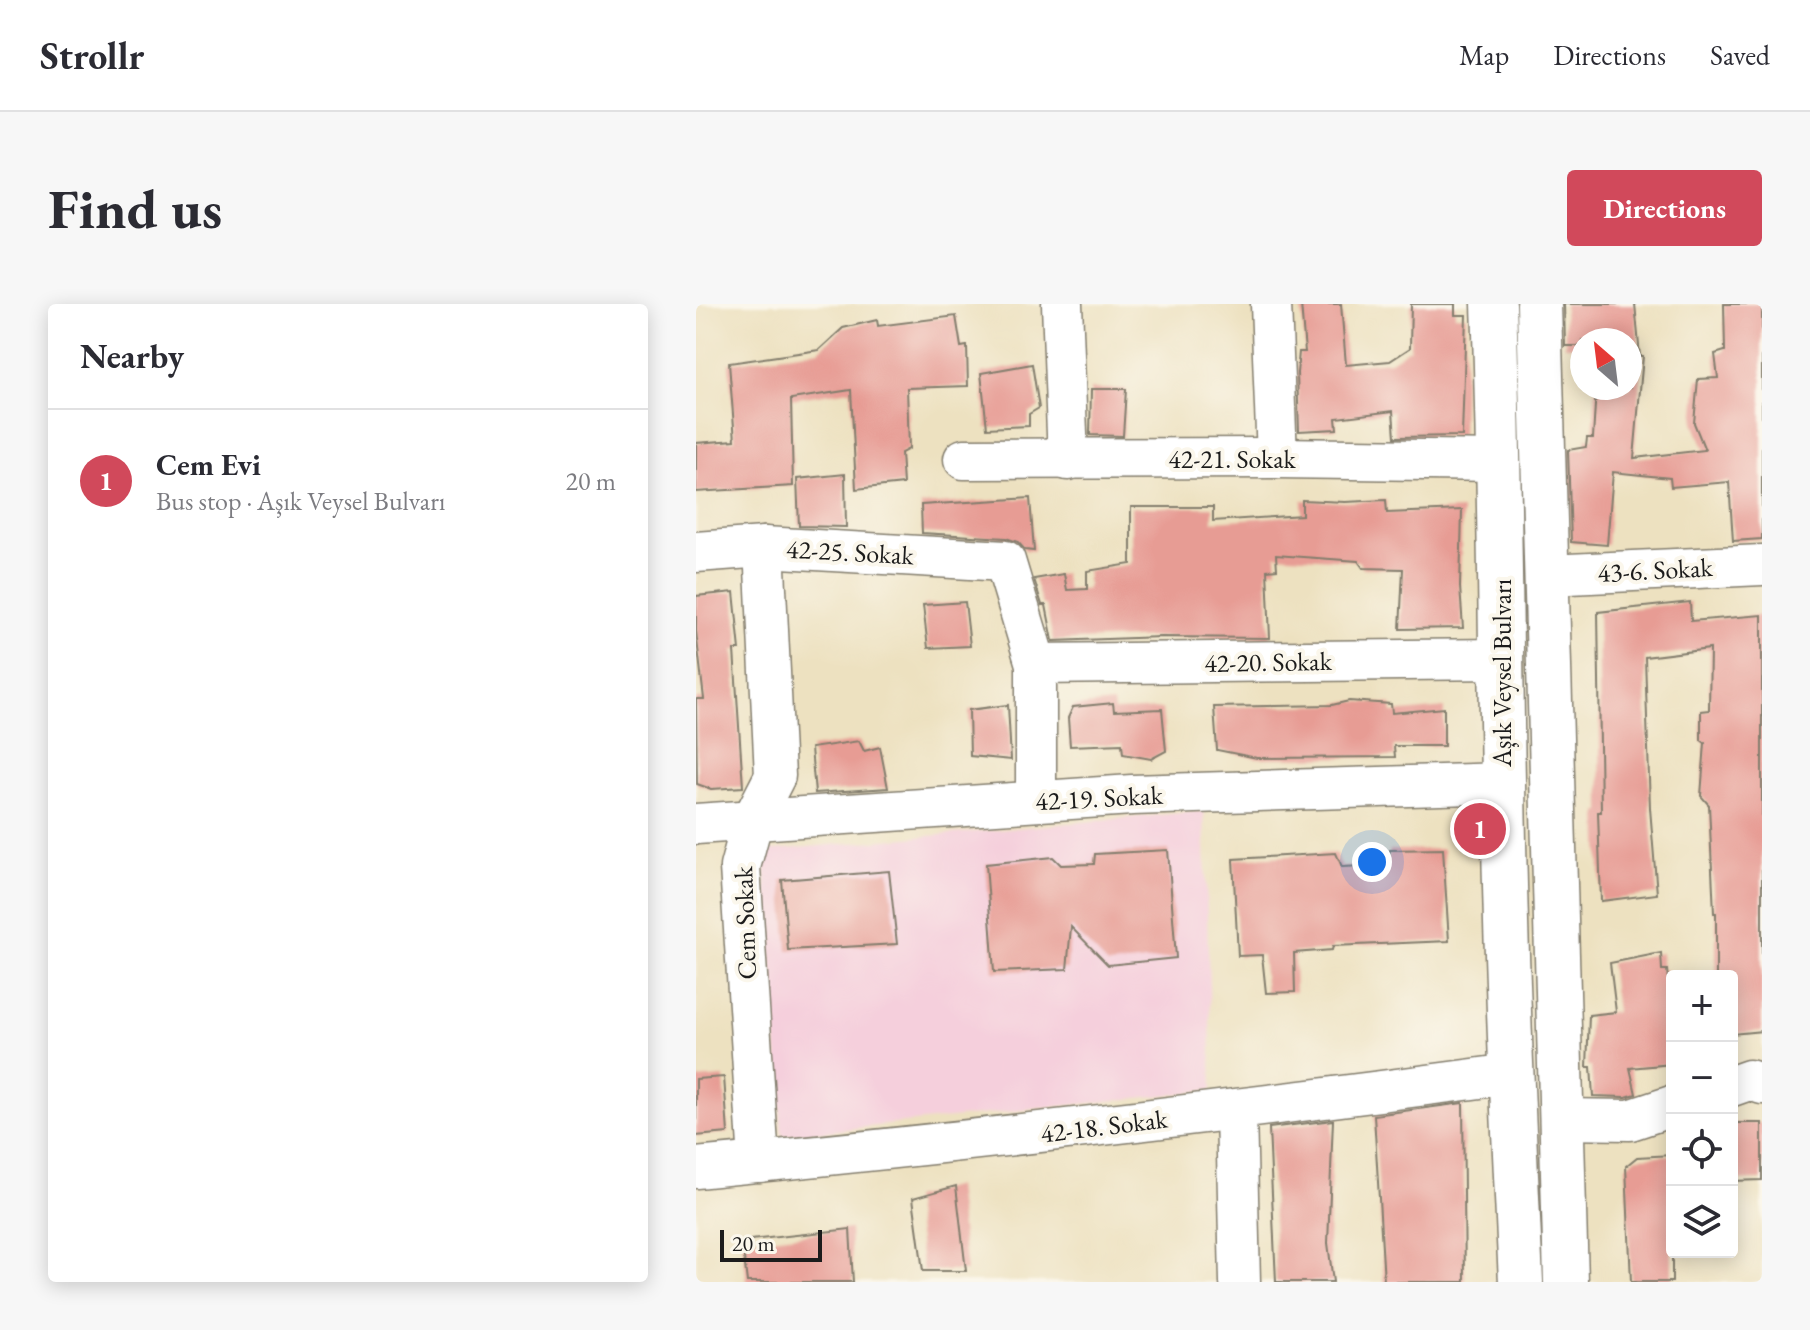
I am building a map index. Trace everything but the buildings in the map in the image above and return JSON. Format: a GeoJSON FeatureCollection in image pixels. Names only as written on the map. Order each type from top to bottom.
{"type":"FeatureCollection","features":[{"type":"Feature","properties":{"kind":"main road","name":"Aşık Veysel Bulvarı"},"geometry":{"type":"LineString","coordinates":[[1494,304],[1500,461],[1503,783],[1511,1074],[1521,1282]]}},
{"type":"Feature","properties":{"kind":"main road","name":"Aşık Veysel Bulvarı"},"geometry":{"type":"LineString","coordinates":[[1539,304],[1566,1282]]}},
{"type":"Feature","properties":{"kind":"street"},"geometry":{"type":"LineString","coordinates":[[1062,304],[1068,460]]}},
{"type":"Feature","properties":{"kind":"street"},"geometry":{"type":"LineString","coordinates":[[1271,304],[1277,458]]}},
{"type":"Feature","properties":{"kind":"street","name":"42-21. Sokak"},"geometry":{"type":"LineString","coordinates":[[964,459],[1500,461]]}},
{"type":"Feature","properties":{"kind":"street","name":"42-25. Sokak"},"geometry":{"type":"LineString","coordinates":[[696,552],[764,547],[1005,561],[1036,664]]}},
{"type":"Feature","properties":{"kind":"street","name":"Cem Sokak"},"geometry":{"type":"LineString","coordinates":[[759,1162],[740,867],[753,819],[775,776],[764,547]]}},
{"type":"Feature","properties":{"kind":"street","name":"43-6. Sokak"},"geometry":{"type":"LineString","coordinates":[[1547,575],[1762,565]]}},
{"type":"Feature","properties":{"kind":"street","name":"42-20. Sokak"},"geometry":{"type":"LineString","coordinates":[[1036,664],[1501,659]]}},
{"type":"Feature","properties":{"kind":"street"},"geometry":{"type":"LineString","coordinates":[[1036,664],[1036,801]]}},
{"type":"Feature","properties":{"kind":"street","name":"42-19. Sokak"},"geometry":{"type":"LineString","coordinates":[[696,824],[1132,795],[1503,783]]}},
{"type":"Feature","properties":{"kind":"street","name":"42-18. Sokak"},"geometry":{"type":"LineString","coordinates":[[696,1168],[1236,1111],[1511,1074]]}},
{"type":"Feature","properties":{"kind":"street"},"geometry":{"type":"LineString","coordinates":[[1738,1084],[1749,1080],[1762,1084]]}},
{"type":"Feature","properties":{"kind":"street"},"geometry":{"type":"LineString","coordinates":[[1561,1119],[1630,1120],[1666,1108]]}},
{"type":"Feature","properties":{"kind":"street"},"geometry":{"type":"LineString","coordinates":[[1236,1111],[1240,1282]]}},
{"type":"Feature","properties":{"kind":"shaded area"},"geometry":{"type":"Polygon","coordinates":[[[1204,811],[1212,1090],[782,1136],[764,851],[1204,811]]]}},
{"type":"Feature","properties":{"kind":"place","name":"Cem Evi"},"geometry":{"type":"Point","coordinates":[1480,829]}}]}
